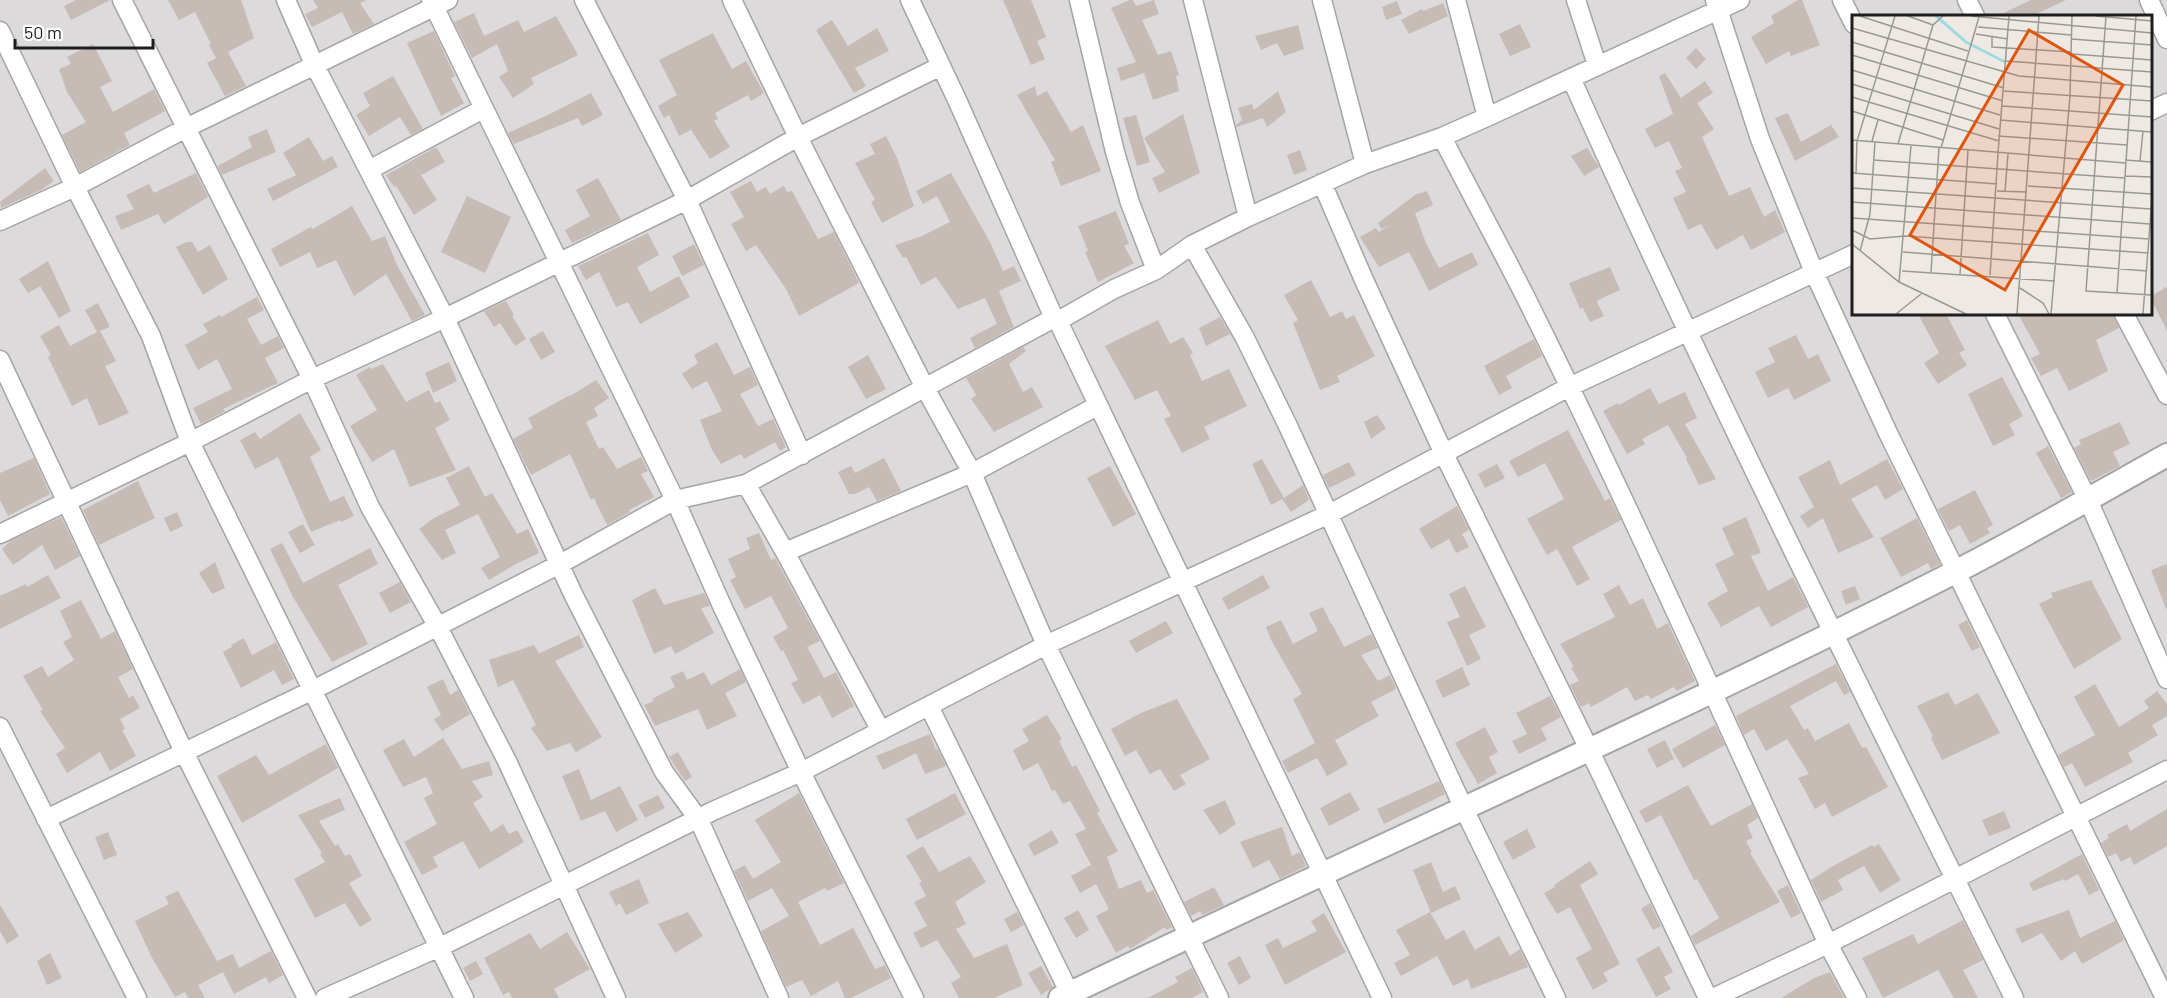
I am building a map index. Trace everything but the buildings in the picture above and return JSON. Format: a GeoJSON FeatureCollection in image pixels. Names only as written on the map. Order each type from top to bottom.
{"type":"FeatureCollection","features":[{"type":"Feature","properties":{"kind":"street"},"geometry":{"type":"LineString","coordinates":[[122,0],[312,380],[370,507],[438,627],[507,761],[616,998]]}},
{"type":"Feature","properties":{"kind":"street"},"geometry":{"type":"LineString","coordinates":[[286,0],[314,64],[445,318],[574,597],[664,772],[699,820],[779,998]]}},
{"type":"Feature","properties":{"kind":"street"},"geometry":{"type":"LineString","coordinates":[[584,0],[687,200],[802,455]]}},
{"type":"Feature","properties":{"kind":"street"},"geometry":{"type":"LineString","coordinates":[[732,0],[798,137],[924,386],[972,473],[1046,645],[1219,998]]}},
{"type":"Feature","properties":{"kind":"street"},"geometry":{"type":"LineString","coordinates":[[910,0],[1056,320],[1382,998]]}},
{"type":"Feature","properties":{"kind":"street"},"geometry":{"type":"LineString","coordinates":[[1079,0],[1115,152],[1130,203],[1156,270]]}},
{"type":"Feature","properties":{"kind":"street"},"geometry":{"type":"LineString","coordinates":[[1193,0],[1248,217]]}},
{"type":"Feature","properties":{"kind":"street"},"geometry":{"type":"LineString","coordinates":[[1322,0],[1365,165]]}},
{"type":"Feature","properties":{"kind":"street"},"geometry":{"type":"LineString","coordinates":[[1456,0],[1487,117]]}},
{"type":"Feature","properties":{"kind":"street"},"geometry":{"type":"LineString","coordinates":[[1576,0],[1597,65]]}},
{"type":"Feature","properties":{"kind":"street"},"geometry":{"type":"LineString","coordinates":[[46,819],[438,627],[675,501],[746,484],[924,386],[1156,270],[1192,245],[1248,217],[1365,165],[1442,137],[1571,78],[1717,5],[1740,0]]}},
{"type":"Feature","properties":{"kind":"street"},"geometry":{"type":"LineString","coordinates":[[1842,0],[1852,20]]}},
{"type":"Feature","properties":{"kind":"street"},"geometry":{"type":"LineString","coordinates":[[1967,0],[1974,15]]}},
{"type":"Feature","properties":{"kind":"street"},"geometry":{"type":"LineString","coordinates":[[2149,0],[2167,39]]}},
{"type":"Feature","properties":{"kind":"street"},"geometry":{"type":"LineString","coordinates":[[0,221],[75,187],[186,128],[438,2],[483,109],[675,501],[801,772],[914,998]]}},
{"type":"Feature","properties":{"kind":"street"},"geometry":{"type":"LineString","coordinates":[[1717,5],[1760,139],[1814,272],[1888,433],[2165,998]]}},
{"type":"Feature","properties":{"kind":"street"},"geometry":{"type":"LineString","coordinates":[[0,31],[75,187],[151,336],[190,442],[464,998]]}},
{"type":"Feature","properties":{"kind":"street"},"geometry":{"type":"LineString","coordinates":[[0,534],[312,380],[558,264],[687,200],[798,137],[941,66]]}},
{"type":"Feature","properties":{"kind":"street"},"geometry":{"type":"LineString","coordinates":[[1571,78],[1635,221],[1833,632],[2014,998]]}},
{"type":"Feature","properties":{"kind":"street"},"geometry":{"type":"LineString","coordinates":[[2152,110],[2167,103]]}},
{"type":"Feature","properties":{"kind":"street"},"geometry":{"type":"LineString","coordinates":[[369,170],[483,109]]}},
{"type":"Feature","properties":{"kind":"street"},"geometry":{"type":"LineString","coordinates":[[1442,137],[1569,387],[1828,944],[1857,998]]}},
{"type":"Feature","properties":{"kind":"street"},"geometry":{"type":"LineString","coordinates":[[1322,183],[1444,454],[1589,749],[1707,998]]}},
{"type":"Feature","properties":{"kind":"street"},"geometry":{"type":"LineString","coordinates":[[1192,245],[1245,338],[1329,514],[1464,809],[1556,998]]}},
{"type":"Feature","properties":{"kind":"street"},"geometry":{"type":"LineString","coordinates":[[325,998],[440,947],[699,820],[713,811],[801,772],[1046,645],[1329,514],[1569,387],[1852,255]]}},
{"type":"Feature","properties":{"kind":"street"},"geometry":{"type":"LineString","coordinates":[[1996,315],[2088,500],[2167,679]]}},
{"type":"Feature","properties":{"kind":"street"},"geometry":{"type":"LineString","coordinates":[[2125,315],[2167,395]]}},
{"type":"Feature","properties":{"kind":"street"},"geometry":{"type":"LineString","coordinates":[[0,360],[184,752],[307,998]]}},
{"type":"Feature","properties":{"kind":"street"},"geometry":{"type":"LineString","coordinates":[[785,552],[972,473],[1097,406]]}},
{"type":"Feature","properties":{"kind":"street"},"geometry":{"type":"LineString","coordinates":[[929,706],[1067,996],[1189,936],[1464,809],[1833,632],[1957,571],[2167,455]]}},
{"type":"Feature","properties":{"kind":"street"},"geometry":{"type":"LineString","coordinates":[[746,484],[880,730]]}},
{"type":"Feature","properties":{"kind":"street"},"geometry":{"type":"LineString","coordinates":[[0,726],[137,998]]}},
{"type":"Feature","properties":{"kind":"street"},"geometry":{"type":"LineString","coordinates":[[1713,998],[1828,944],[2167,770]]}},
{"type":"Feature","properties":{"kind":"shaded area"},"geometry":{"type":"Polygon","coordinates":[[[0,0],[2167,0],[2167,998],[0,998],[0,0]]]}}]}
